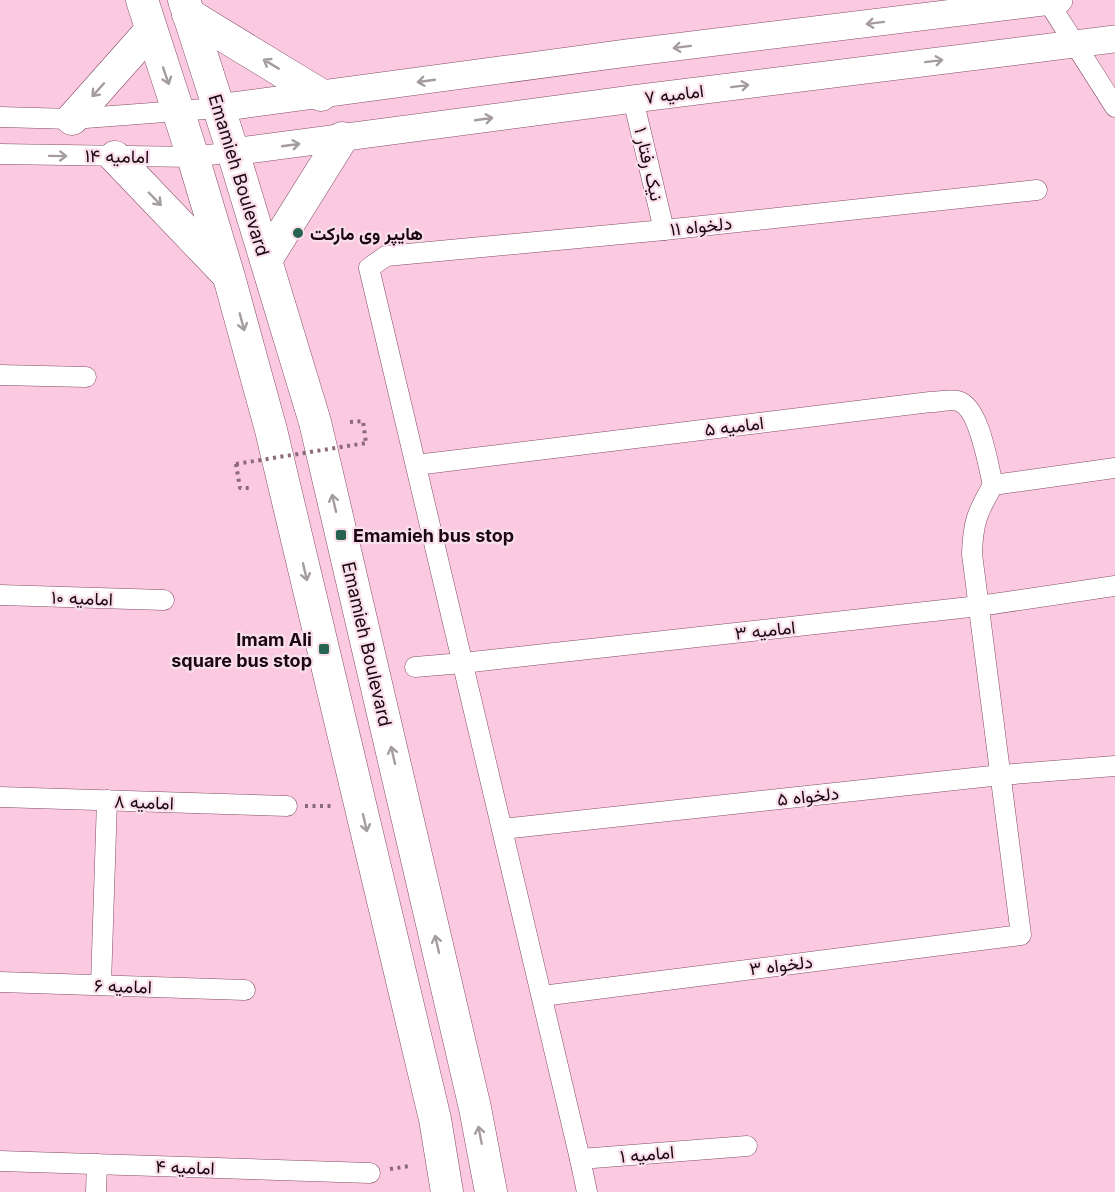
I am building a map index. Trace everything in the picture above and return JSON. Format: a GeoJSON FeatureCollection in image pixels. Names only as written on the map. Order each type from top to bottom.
{"type":"FeatureCollection","features":[{"type":"Feature","properties":{"kind":"main road"},"geometry":{"type":"LineString","coordinates":[[142,0],[193,157],[271,430],[435,1119],[447,1192]]}},
{"type":"Feature","properties":{"kind":"main road"},"geometry":{"type":"LineString","coordinates":[[186,7],[321,95]]}},
{"type":"Feature","properties":{"kind":"main road","name":"Emamieh Boulevard"},"geometry":{"type":"LineString","coordinates":[[186,7],[233,152],[315,422],[475,1108],[491,1192]]}},
{"type":"Feature","properties":{"kind":"main road"},"geometry":{"type":"LineString","coordinates":[[72,119],[151,30]]}},
{"type":"Feature","properties":{"kind":"main road"},"geometry":{"type":"LineString","coordinates":[[266,260],[342,138]]}},
{"type":"Feature","properties":{"kind":"main road"},"geometry":{"type":"LineString","coordinates":[[115,157],[229,277]]}},
{"type":"Feature","properties":{"kind":"street"},"geometry":{"type":"LineString","coordinates":[[218,108],[1051,0],[1075,44],[1115,107]]}},
{"type":"Feature","properties":{"kind":"street","name":"امامیه ۷"},"geometry":{"type":"LineString","coordinates":[[233,152],[1115,39]]}},
{"type":"Feature","properties":{"kind":"street","name":"نیک رفتار ۱"},"geometry":{"type":"LineString","coordinates":[[633,99],[664,230]]}},
{"type":"Feature","properties":{"kind":"street","name":"امامیه ۱۴"},"geometry":{"type":"LineString","coordinates":[[0,117],[72,119],[218,108]]}},
{"type":"Feature","properties":{"kind":"street","name":"امامیه ۱۴"},"geometry":{"type":"LineString","coordinates":[[0,154],[193,157],[233,152]]}},
{"type":"Feature","properties":{"kind":"street","name":"دلخواه ۱۱"},"geometry":{"type":"LineString","coordinates":[[416,465],[369,268],[386,256],[664,230],[1037,190]]}},
{"type":"Feature","properties":{"kind":"street"},"geometry":{"type":"LineString","coordinates":[[0,375],[86,377]]}},
{"type":"Feature","properties":{"kind":"street","name":"امامیه ۵"},"geometry":{"type":"LineString","coordinates":[[416,465],[958,401],[968,408],[976,420],[993,485]]}},
{"type":"Feature","properties":{"kind":"street"},"geometry":{"type":"LineString","coordinates":[[416,465],[587,1192]]}},
{"type":"Feature","properties":{"kind":"street"},"geometry":{"type":"LineString","coordinates":[[1001,775],[972,554],[973,529],[980,508],[993,485],[1115,468]]}},
{"type":"Feature","properties":{"kind":"street","name":"امامیه ۳"},"geometry":{"type":"LineString","coordinates":[[415,667],[979,606],[1115,586]]}},
{"type":"Feature","properties":{"kind":"street","name":"امامیه ۱۰"},"geometry":{"type":"LineString","coordinates":[[0,595],[164,600]]}},
{"type":"Feature","properties":{"kind":"street","name":"دلخواه ۵"},"geometry":{"type":"LineString","coordinates":[[502,829],[1001,775],[1115,766]]}},
{"type":"Feature","properties":{"kind":"street","name":"دلخواه ۳"},"geometry":{"type":"LineString","coordinates":[[542,996],[1021,935],[1001,775]]}},
{"type":"Feature","properties":{"kind":"street","name":"امامیه ۸"},"geometry":{"type":"LineString","coordinates":[[0,797],[287,806]]}},
{"type":"Feature","properties":{"kind":"street"},"geometry":{"type":"LineString","coordinates":[[101,985],[107,800]]}},
{"type":"Feature","properties":{"kind":"street","name":"امامیه ۶"},"geometry":{"type":"LineString","coordinates":[[0,982],[245,990]]}},
{"type":"Feature","properties":{"kind":"street","name":"امامیه ۱"},"geometry":{"type":"LineString","coordinates":[[580,1159],[747,1146]]}},
{"type":"Feature","properties":{"kind":"street","name":"امامیه ۴"},"geometry":{"type":"LineString","coordinates":[[0,1161],[370,1173]]}},
{"type":"Feature","properties":{"kind":"street"},"geometry":{"type":"LineString","coordinates":[[96,1192],[97,1164]]}},
{"type":"Feature","properties":{"kind":"path"},"geometry":{"type":"LineString","coordinates":[[250,488],[240,488],[236,464],[366,443],[363,421],[350,422]]}},
{"type":"Feature","properties":{"kind":"place","name":"هایپر وی مارکت"},"geometry":{"type":"Point","coordinates":[298,233]}},
{"type":"Feature","properties":{"kind":"place","name":"Emamieh bus stop"},"geometry":{"type":"Point","coordinates":[341,535]}},
{"type":"Feature","properties":{"kind":"place","name":"Imam Ali square bus stop"},"geometry":{"type":"Point","coordinates":[324,649]}}]}
